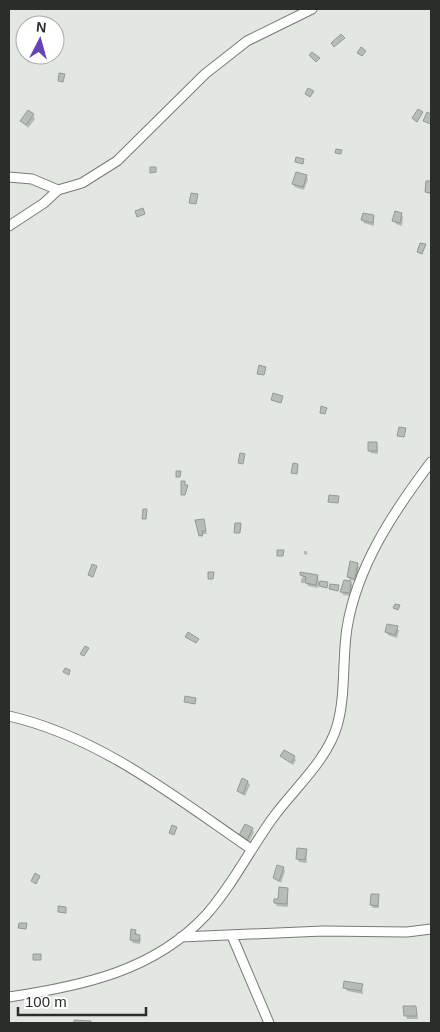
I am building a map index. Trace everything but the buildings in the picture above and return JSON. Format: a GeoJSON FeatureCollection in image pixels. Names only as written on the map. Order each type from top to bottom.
{"type":"FeatureCollection","features":[{"type":"Feature","properties":{"kind":"street"},"geometry":{"type":"LineString","coordinates":[[9,226],[44,203],[58,190],[82,183],[117,161],[205,74],[247,41],[312,9]]}},
{"type":"Feature","properties":{"kind":"street"},"geometry":{"type":"LineString","coordinates":[[9,177],[32,180],[58,190]]}},
{"type":"Feature","properties":{"kind":"street"},"geometry":{"type":"LineString","coordinates":[[9,997],[54,990],[133,967],[157,956],[206,914],[251,849],[324,752],[334,735],[338,724],[346,629],[356,595],[384,530],[431,462]]}},
{"type":"Feature","properties":{"kind":"street"},"geometry":{"type":"LineString","coordinates":[[9,716],[78,739],[110,755],[251,849]]}},
{"type":"Feature","properties":{"kind":"street"},"geometry":{"type":"LineString","coordinates":[[181,937],[323,931],[408,932],[431,929]]}},
{"type":"Feature","properties":{"kind":"street"},"geometry":{"type":"LineString","coordinates":[[232,936],[269,1023]]}}]}
